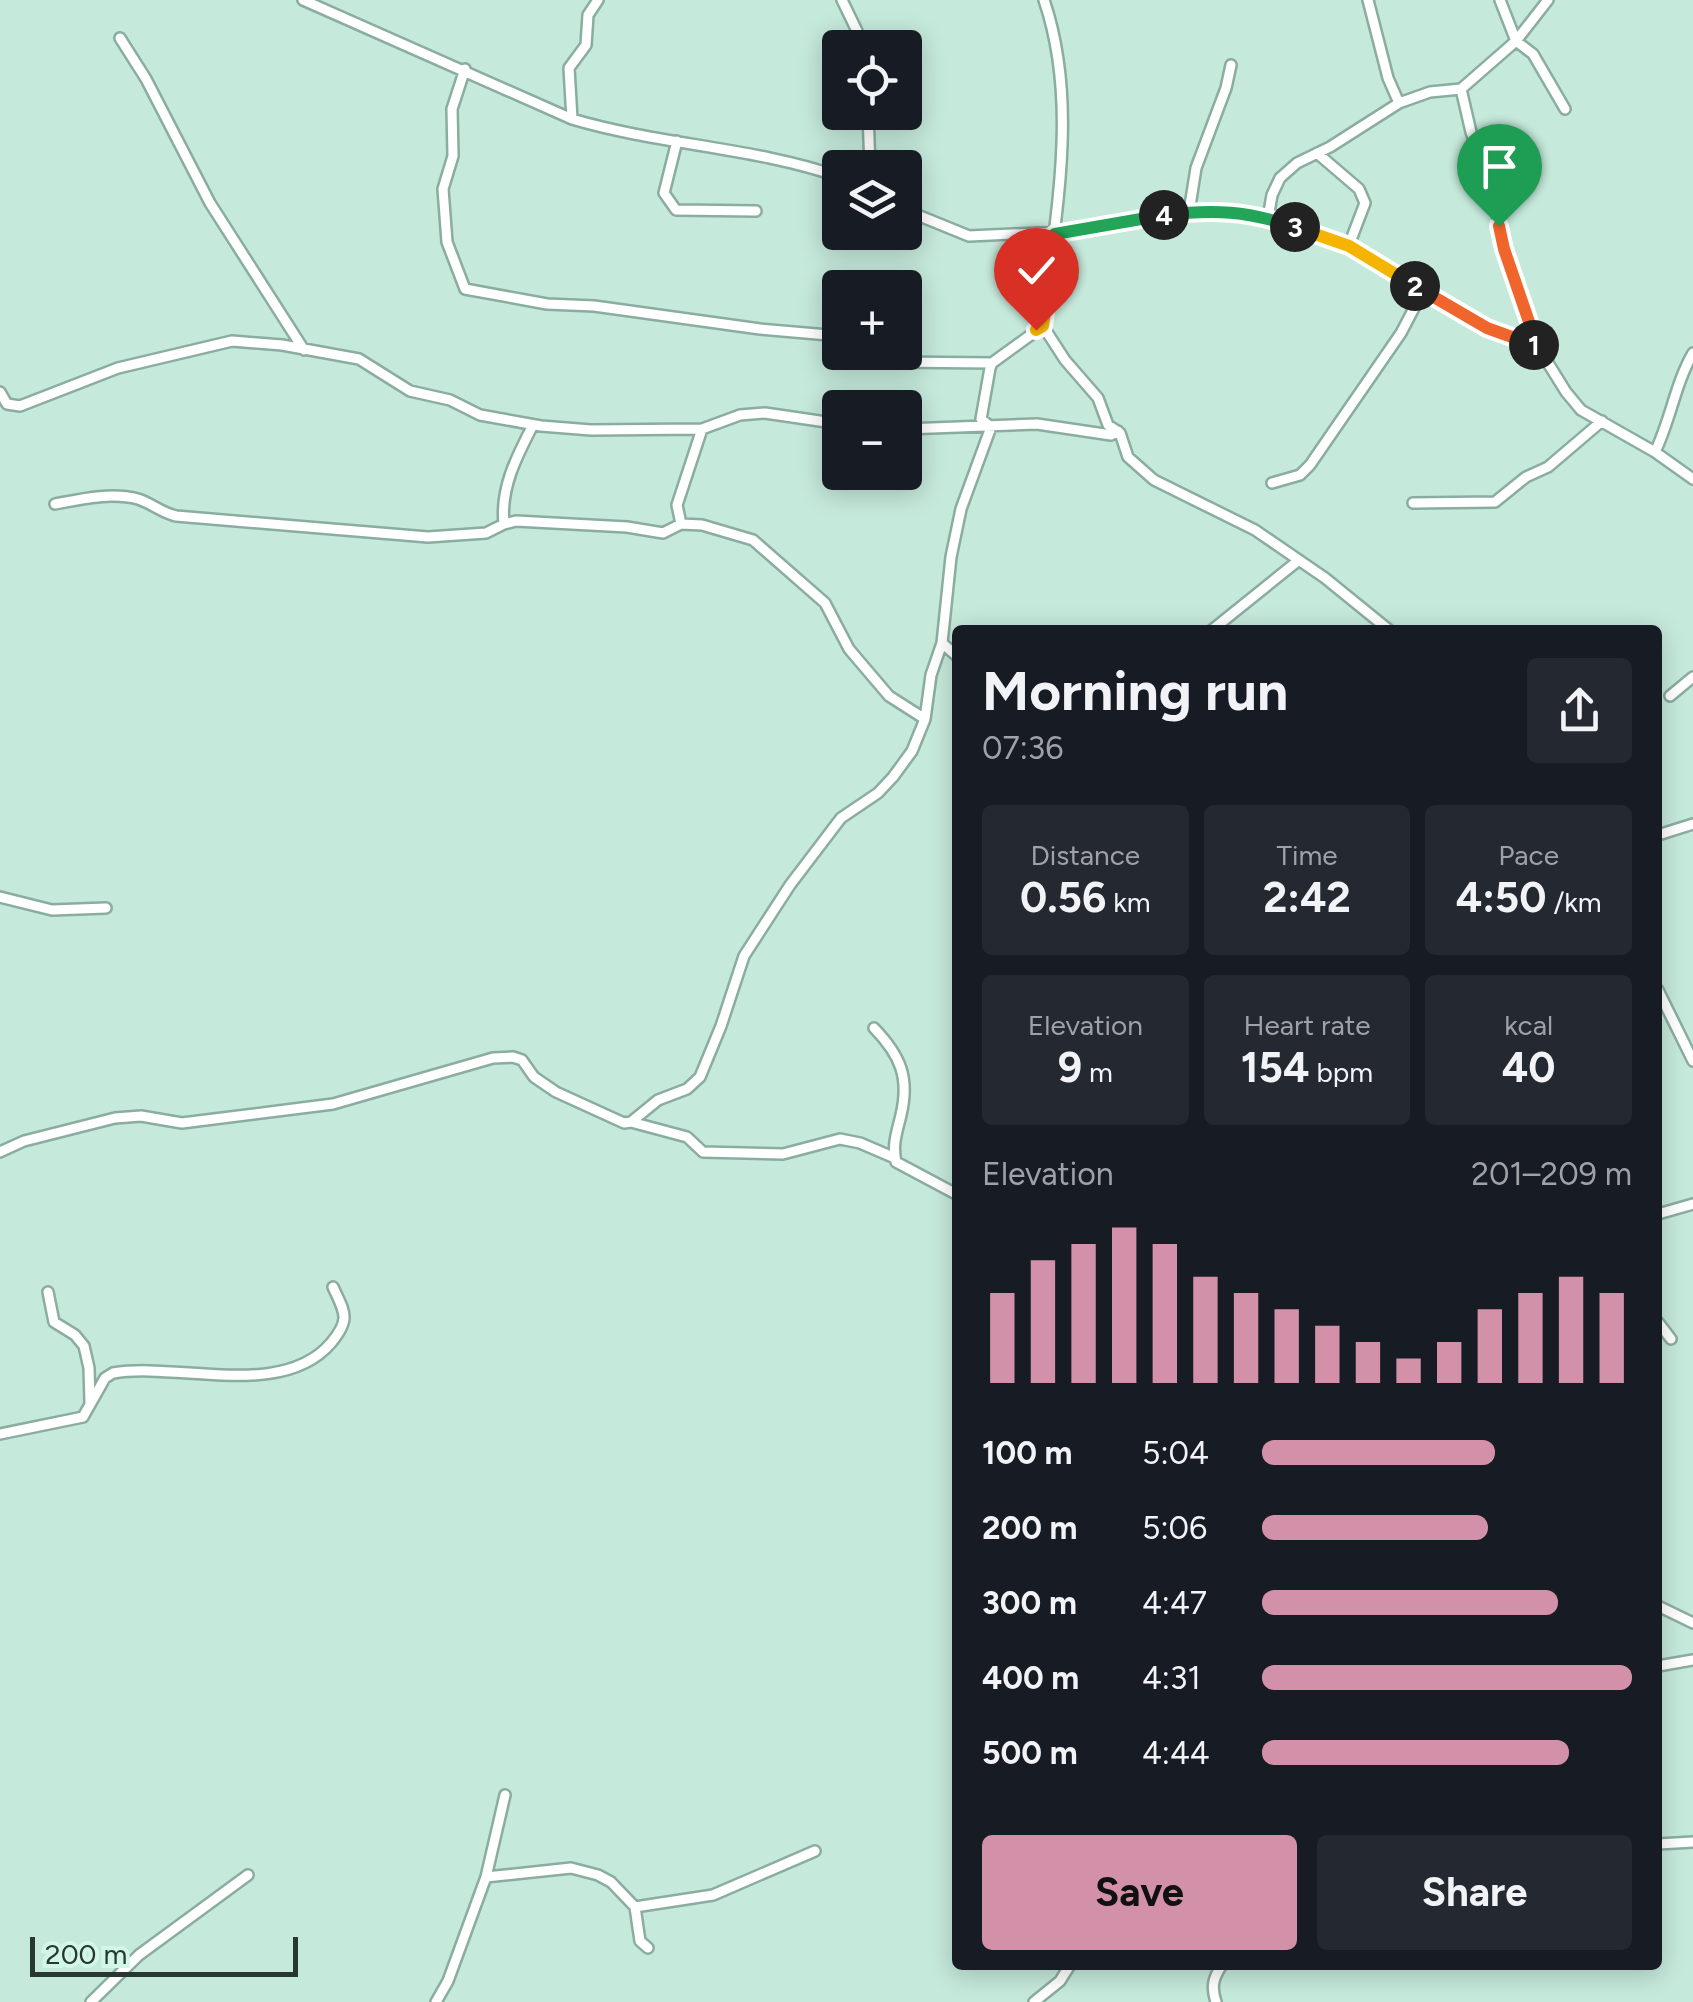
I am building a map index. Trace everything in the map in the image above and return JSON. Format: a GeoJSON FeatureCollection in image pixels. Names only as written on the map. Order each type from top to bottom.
{"type":"FeatureCollection","features":[{"type":"Feature","properties":{"kind":"street"},"geometry":{"type":"LineString","coordinates":[[303,0],[572,119],[611,131],[822,173]]}},
{"type":"Feature","properties":{"kind":"street"},"geometry":{"type":"LineString","coordinates":[[572,119],[568,68],[586,45],[588,15],[598,0]]}},
{"type":"Feature","properties":{"kind":"street"},"geometry":{"type":"LineString","coordinates":[[842,0],[857,30]]}},
{"type":"Feature","properties":{"kind":"street"},"geometry":{"type":"LineString","coordinates":[[1044,0],[1058,52],[1064,98],[1055,234],[1043,326],[1071,368],[1098,398],[1108,425],[1118,431],[1128,457],[1154,480],[1256,530],[1383,625]]}},
{"type":"Feature","properties":{"kind":"street"},"geometry":{"type":"LineString","coordinates":[[1368,0],[1388,78],[1400,103]]}},
{"type":"Feature","properties":{"kind":"street"},"geometry":{"type":"LineString","coordinates":[[1500,0],[1516,41],[1533,54],[1565,109]]}},
{"type":"Feature","properties":{"kind":"street"},"geometry":{"type":"LineString","coordinates":[[1268,218],[1280,178],[1297,163],[1400,103],[1430,92],[1461,89],[1516,41],[1548,0]]}},
{"type":"Feature","properties":{"kind":"street"},"geometry":{"type":"LineString","coordinates":[[120,38],[146,79],[210,204],[304,350]]}},
{"type":"Feature","properties":{"kind":"street"},"geometry":{"type":"LineString","coordinates":[[1189,212],[1196,168],[1231,65]]}},
{"type":"Feature","properties":{"kind":"street"},"geometry":{"type":"LineString","coordinates":[[465,69],[452,109],[453,156],[443,189],[446,242],[465,289],[548,304],[594,306],[822,334]]}},
{"type":"Feature","properties":{"kind":"street"},"geometry":{"type":"LineString","coordinates":[[1461,89],[1471,132],[1496,200],[1504,249],[1538,348],[1581,410],[1655,452],[1693,479]]}},
{"type":"Feature","properties":{"kind":"street"},"geometry":{"type":"LineString","coordinates":[[676,142],[664,194],[670,206],[676,210],[756,212]]}},
{"type":"Feature","properties":{"kind":"street"},"geometry":{"type":"LineString","coordinates":[[1317,154],[1358,188],[1365,203],[1349,246]]}},
{"type":"Feature","properties":{"kind":"street"},"geometry":{"type":"LineString","coordinates":[[922,217],[969,236],[1055,234],[1189,212],[1224,210],[1268,218],[1349,246],[1487,328],[1508,333],[1538,348]]}},
{"type":"Feature","properties":{"kind":"street"},"geometry":{"type":"LineString","coordinates":[[1272,483],[1300,474],[1310,464],[1424,292]]}},
{"type":"Feature","properties":{"kind":"street"},"geometry":{"type":"LineString","coordinates":[[922,362],[992,363],[1043,326]]}},
{"type":"Feature","properties":{"kind":"street"},"geometry":{"type":"LineString","coordinates":[[0,392],[8,404],[20,406],[118,368],[232,341],[282,345],[359,360],[410,391],[450,400],[480,414],[533,425],[591,430],[702,429],[740,415],[765,413],[822,421]]}},
{"type":"Feature","properties":{"kind":"street"},"geometry":{"type":"LineString","coordinates":[[1655,452],[1666,429],[1679,378],[1693,353]]}},
{"type":"Feature","properties":{"kind":"street"},"geometry":{"type":"LineString","coordinates":[[991,428],[980,419],[992,363]]}},
{"type":"Feature","properties":{"kind":"street"},"geometry":{"type":"LineString","coordinates":[[1413,503],[1495,502],[1526,477],[1548,467],[1602,421]]}},
{"type":"Feature","properties":{"kind":"street"},"geometry":{"type":"LineString","coordinates":[[922,429],[1038,424],[1111,435],[1118,431]]}},
{"type":"Feature","properties":{"kind":"street"},"geometry":{"type":"LineString","coordinates":[[504,524],[503,509],[512,467],[533,425]]}},
{"type":"Feature","properties":{"kind":"street"},"geometry":{"type":"LineString","coordinates":[[631,1122],[658,1100],[693,1086],[700,1077],[744,956],[841,818],[878,793],[905,763],[924,718],[931,675],[942,643],[961,509],[991,428]]}},
{"type":"Feature","properties":{"kind":"street"},"geometry":{"type":"LineString","coordinates":[[680,524],[678,505],[702,429]]}},
{"type":"Feature","properties":{"kind":"street"},"geometry":{"type":"LineString","coordinates":[[55,504],[117,497],[139,500],[176,516],[428,537],[486,533],[516,522],[628,526],[663,533],[680,524],[702,525],[753,540],[825,602],[850,649],[889,696],[924,718]]}},
{"type":"Feature","properties":{"kind":"street"},"geometry":{"type":"LineString","coordinates":[[1218,625],[1299,560]]}},
{"type":"Feature","properties":{"kind":"street"},"geometry":{"type":"LineString","coordinates":[[942,643],[952,652]]}},
{"type":"Feature","properties":{"kind":"street"},"geometry":{"type":"LineString","coordinates":[[1670,696],[1693,677]]}},
{"type":"Feature","properties":{"kind":"street"},"geometry":{"type":"LineString","coordinates":[[1662,834],[1693,824]]}},
{"type":"Feature","properties":{"kind":"street"},"geometry":{"type":"LineString","coordinates":[[0,897],[52,910],[106,908]]}},
{"type":"Feature","properties":{"kind":"street"},"geometry":{"type":"LineString","coordinates":[[1662,998],[1693,1061]]}},
{"type":"Feature","properties":{"kind":"street"},"geometry":{"type":"LineString","coordinates":[[874,1028],[903,1063],[906,1090],[895,1132],[894,1158],[898,1165],[952,1192]]}},
{"type":"Feature","properties":{"kind":"street"},"geometry":{"type":"LineString","coordinates":[[0,1152],[116,1118],[141,1116],[182,1123],[332,1104],[493,1058],[513,1056],[522,1060],[534,1078],[556,1092],[619,1122],[686,1137],[703,1152],[784,1154],[840,1140],[860,1142],[894,1158]]}},
{"type":"Feature","properties":{"kind":"street"},"geometry":{"type":"LineString","coordinates":[[1662,1213],[1693,1204]]}},
{"type":"Feature","properties":{"kind":"street"},"geometry":{"type":"LineString","coordinates":[[0,1434],[76,1420],[87,1413],[105,1378],[113,1373],[254,1374],[279,1372],[304,1363],[321,1354],[345,1323],[345,1313],[333,1287]]}},
{"type":"Feature","properties":{"kind":"street"},"geometry":{"type":"LineString","coordinates":[[48,1292],[54,1322],[75,1335],[88,1356],[91,1406]]}},
{"type":"Feature","properties":{"kind":"street"},"geometry":{"type":"LineString","coordinates":[[1662,1328],[1671,1340]]}},
{"type":"Feature","properties":{"kind":"street"},"geometry":{"type":"LineString","coordinates":[[1662,1608],[1693,1623]]}},
{"type":"Feature","properties":{"kind":"street"},"geometry":{"type":"LineString","coordinates":[[1662,1665],[1693,1660]]}},
{"type":"Feature","properties":{"kind":"street"},"geometry":{"type":"LineString","coordinates":[[436,2002],[486,1877],[505,1795]]}},
{"type":"Feature","properties":{"kind":"street"},"geometry":{"type":"LineString","coordinates":[[1662,1844],[1693,1842]]}},
{"type":"Feature","properties":{"kind":"street"},"geometry":{"type":"LineString","coordinates":[[635,1907],[713,1895],[816,1851]]}},
{"type":"Feature","properties":{"kind":"street"},"geometry":{"type":"LineString","coordinates":[[486,1877],[571,1868],[611,1882],[635,1907],[640,1941],[648,1948]]}},
{"type":"Feature","properties":{"kind":"street"},"geometry":{"type":"LineString","coordinates":[[91,2002],[139,1956],[248,1875]]}},
{"type":"Feature","properties":{"kind":"street"},"geometry":{"type":"LineString","coordinates":[[1034,2002],[1060,1981],[1067,1970]]}},
{"type":"Feature","properties":{"kind":"street"},"geometry":{"type":"LineString","coordinates":[[1216,2002],[1212,1988],[1218,1970]]}},
{"type":"Feature","properties":{"kind":"route"},"geometry":{"type":"LineString","coordinates":[[1036,330],[1043,326],[1055,234],[1148,217],[1224,210],[1268,218],[1334,239],[1468,319],[1538,348],[1499,226]]}}]}
